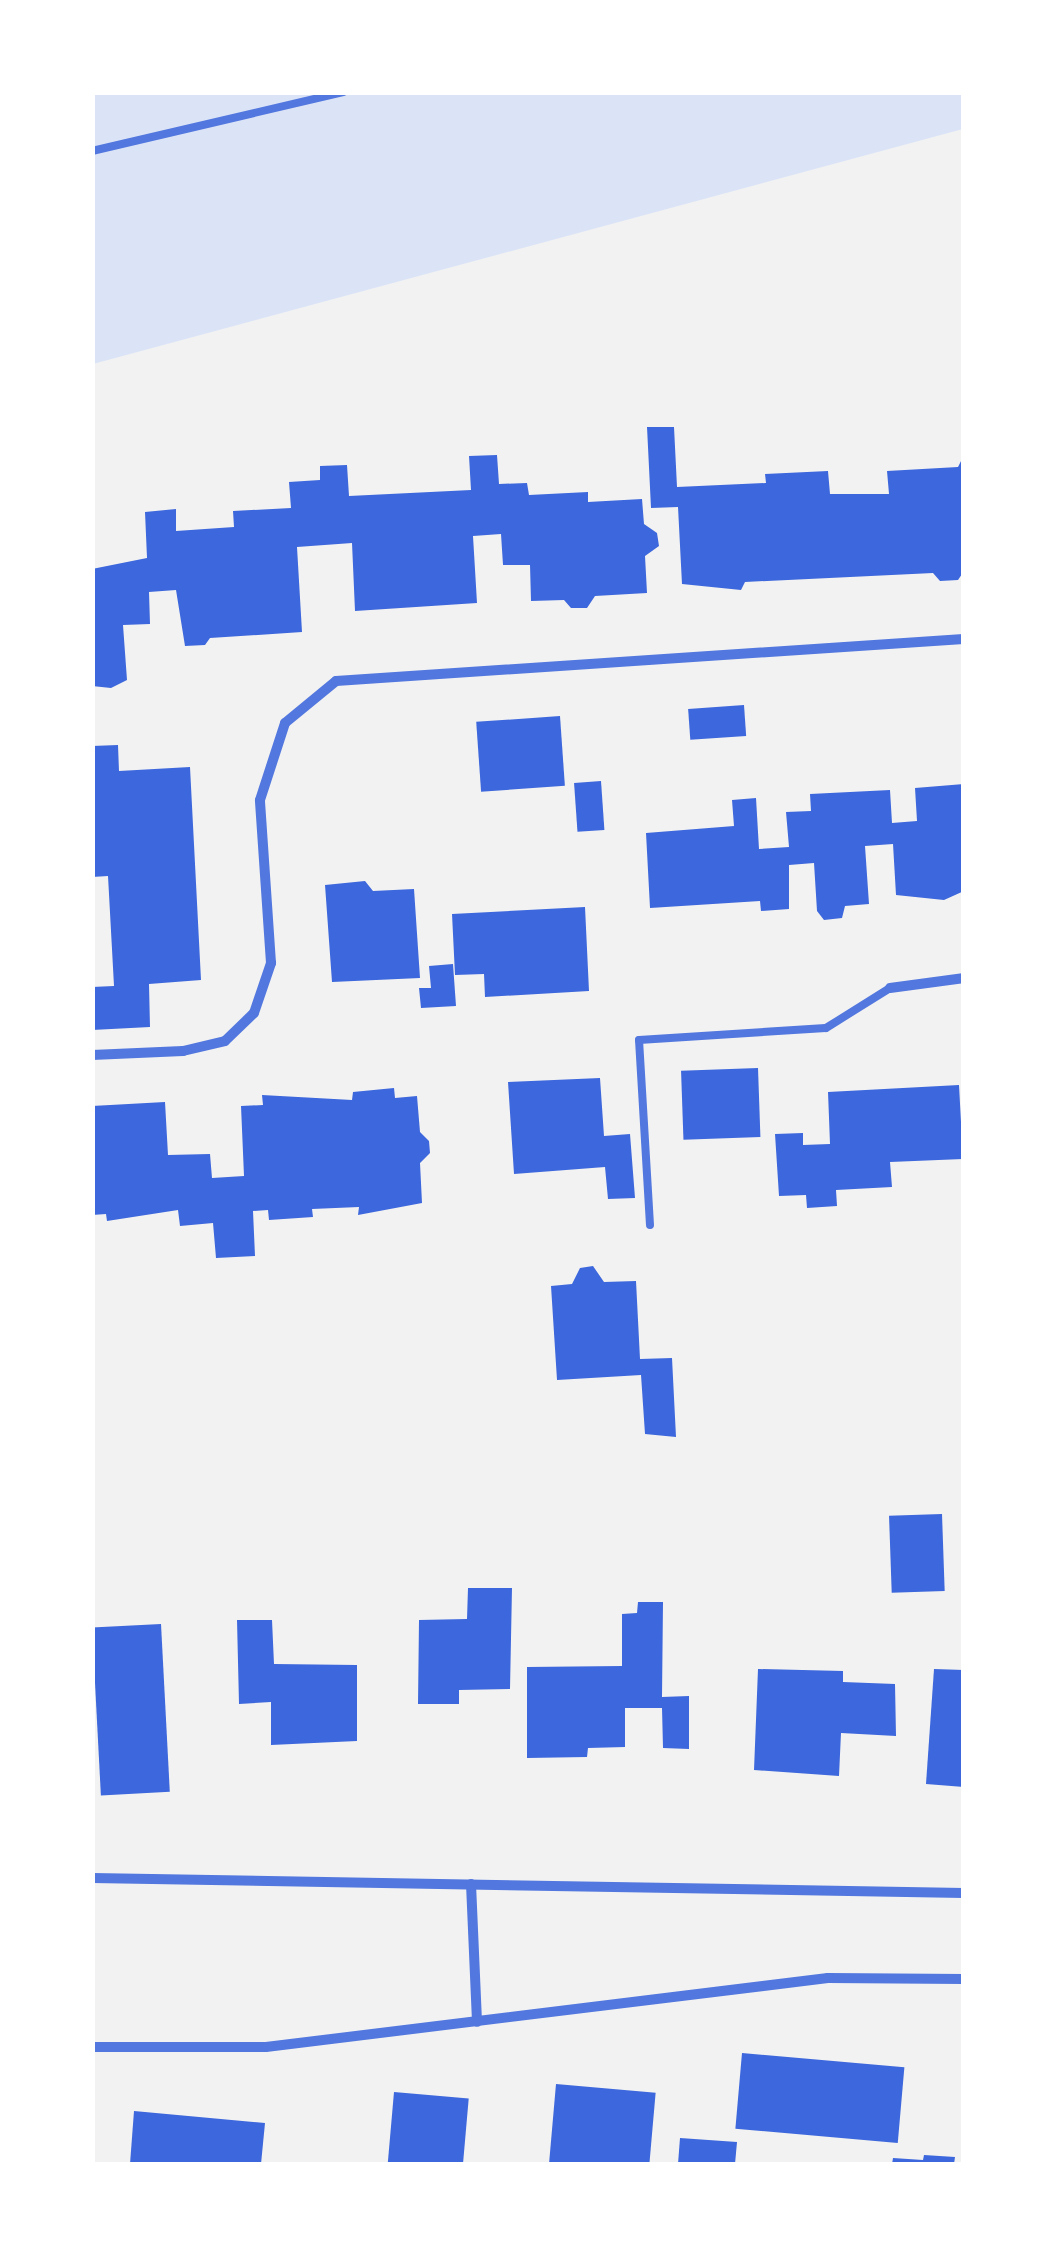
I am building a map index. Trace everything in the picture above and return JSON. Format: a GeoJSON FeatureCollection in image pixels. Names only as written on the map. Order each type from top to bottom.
{"type":"FeatureCollection","features":[{"type":"Feature","properties":{"kind":"street"},"geometry":{"type":"LineString","coordinates":[[92,1055],[183,1051],[224,1041],[254,1013],[271,964],[260,800],[285,723],[336,681],[964,638]]}},
{"type":"Feature","properties":{"kind":"street"},"geometry":{"type":"LineString","coordinates":[[890,988],[964,978]]}},
{"type":"Feature","properties":{"kind":"street"},"geometry":{"type":"LineString","coordinates":[[92,1878],[964,1894]]}},
{"type":"Feature","properties":{"kind":"street"},"geometry":{"type":"LineString","coordinates":[[471,1884],[477,2022]]}},
{"type":"Feature","properties":{"kind":"street"},"geometry":{"type":"LineString","coordinates":[[92,2046],[266,2047],[828,1978],[964,1978]]}},
{"type":"Feature","properties":{"kind":"lane"},"geometry":{"type":"LineString","coordinates":[[92,151],[343,92]]}},
{"type":"Feature","properties":{"kind":"lane"},"geometry":{"type":"LineString","coordinates":[[650,1226],[640,1040],[826,1028],[890,988]]}},
{"type":"Feature","properties":{"kind":"shaded area"},"geometry":{"type":"Polygon","coordinates":[[[93,93],[963,93],[963,129],[93,364],[93,93]]]}},
{"type":"Feature","properties":{"kind":"building"},"geometry":{"type":"Polygon","coordinates":[[[647,427],[674,427],[677,487],[766,483],[765,474],[828,471],[830,494],[889,494],[887,471],[958,467],[964,455],[964,571],[958,580],[940,581],[933,573],[745,582],[741,590],[682,584],[678,507],[651,508],[647,427]]]}},
{"type":"Feature","properties":{"kind":"building"},"geometry":{"type":"Polygon","coordinates":[[[497,455],[499,484],[527,483],[529,495],[588,492],[588,502],[642,499],[644,524],[657,533],[659,546],[645,556],[647,593],[595,596],[587,608],[571,608],[564,600],[531,601],[530,565],[503,565],[501,534],[473,536],[477,603],[355,611],[352,543],[297,547],[302,632],[210,638],[205,645],[185,646],[176,590],[149,592],[150,624],[123,625],[127,680],[111,688],[92,686],[92,569],[147,558],[145,512],[176,509],[176,531],[234,527],[233,511],[291,508],[289,482],[320,480],[320,466],[347,465],[349,496],[471,490],[469,456],[497,455]]]}},
{"type":"Feature","properties":{"kind":"building"},"geometry":{"type":"Polygon","coordinates":[[[744,705],[746,736],[690,740],[688,709],[744,705]]]}},
{"type":"Feature","properties":{"kind":"building"},"geometry":{"type":"Polygon","coordinates":[[[560,716],[565,786],[481,792],[476,722],[560,716]]]}},
{"type":"Feature","properties":{"kind":"building"},"geometry":{"type":"Polygon","coordinates":[[[118,745],[119,771],[190,767],[201,980],[149,984],[150,1027],[92,1030],[92,987],[114,986],[108,876],[92,877],[92,746],[118,745]]]}},
{"type":"Feature","properties":{"kind":"building"},"geometry":{"type":"Polygon","coordinates":[[[601,781],[604,830],[577,832],[574,783],[601,781]]]}},
{"type":"Feature","properties":{"kind":"building"},"geometry":{"type":"Polygon","coordinates":[[[964,784],[964,891],[944,900],[896,895],[893,844],[865,846],[869,904],[845,906],[842,918],[824,920],[817,911],[814,863],[789,865],[789,909],[761,911],[760,901],[650,908],[646,833],[734,826],[732,800],[756,798],[759,849],[789,847],[786,812],[811,811],[810,794],[890,790],[892,823],[917,821],[915,788],[964,784]]]}},
{"type":"Feature","properties":{"kind":"building"},"geometry":{"type":"Polygon","coordinates":[[[365,881],[373,891],[414,889],[420,978],[332,982],[325,885],[365,881]]]}},
{"type":"Feature","properties":{"kind":"building"},"geometry":{"type":"Polygon","coordinates":[[[585,907],[589,991],[485,997],[484,974],[455,975],[452,914],[585,907]]]}},
{"type":"Feature","properties":{"kind":"building"},"geometry":{"type":"Polygon","coordinates":[[[453,964],[456,1006],[421,1008],[419,988],[431,988],[429,966],[453,964]]]}},
{"type":"Feature","properties":{"kind":"building"},"geometry":{"type":"Polygon","coordinates":[[[758,1068],[760,1137],[683,1140],[681,1071],[758,1068]]]}},
{"type":"Feature","properties":{"kind":"building"},"geometry":{"type":"Polygon","coordinates":[[[600,1078],[604,1136],[630,1134],[635,1198],[608,1199],[605,1167],[514,1174],[508,1082],[600,1078]]]}},
{"type":"Feature","properties":{"kind":"building"},"geometry":{"type":"Polygon","coordinates":[[[959,1085],[963,1159],[890,1162],[892,1187],[836,1190],[837,1206],[807,1208],[806,1195],[779,1196],[775,1134],[803,1133],[803,1145],[830,1144],[828,1092],[959,1085]]]}},
{"type":"Feature","properties":{"kind":"building"},"geometry":{"type":"Polygon","coordinates":[[[394,1088],[395,1098],[417,1096],[420,1132],[429,1141],[430,1153],[420,1163],[422,1203],[358,1215],[359,1207],[312,1209],[313,1217],[269,1220],[268,1210],[253,1211],[255,1256],[216,1258],[213,1223],[180,1226],[178,1210],[107,1221],[106,1214],[92,1215],[92,1106],[165,1102],[168,1155],[210,1154],[212,1178],[244,1176],[241,1106],[263,1105],[262,1095],[352,1100],[353,1092],[394,1088]]]}},
{"type":"Feature","properties":{"kind":"building"},"geometry":{"type":"Polygon","coordinates":[[[593,1266],[604,1282],[636,1281],[640,1359],[672,1358],[676,1437],[645,1434],[641,1375],[557,1380],[551,1286],[572,1284],[580,1268],[593,1266]]]}},
{"type":"Feature","properties":{"kind":"building"},"geometry":{"type":"Polygon","coordinates":[[[942,1514],[945,1591],[892,1593],[889,1516],[942,1514]]]}},
{"type":"Feature","properties":{"kind":"building"},"geometry":{"type":"Polygon","coordinates":[[[468,1588],[512,1588],[510,1689],[459,1690],[459,1704],[418,1704],[419,1620],[467,1619],[468,1588]]]}},
{"type":"Feature","properties":{"kind":"building"},"geometry":{"type":"Polygon","coordinates":[[[638,1602],[663,1602],[662,1697],[689,1696],[689,1749],[663,1748],[662,1708],[625,1708],[625,1747],[588,1748],[587,1757],[527,1758],[527,1667],[622,1666],[622,1614],[637,1613],[638,1602]]]}},
{"type":"Feature","properties":{"kind":"building"},"geometry":{"type":"Polygon","coordinates":[[[237,1620],[272,1620],[274,1664],[357,1665],[357,1741],[271,1745],[271,1702],[239,1704],[237,1620]]]}},
{"type":"Feature","properties":{"kind":"building"},"geometry":{"type":"Polygon","coordinates":[[[161,1624],[170,1792],[101,1795],[92,1628],[161,1624]]]}},
{"type":"Feature","properties":{"kind":"building"},"geometry":{"type":"Polygon","coordinates":[[[758,1669],[843,1671],[843,1682],[895,1684],[896,1736],[841,1733],[839,1776],[754,1770],[758,1669]]]}},
{"type":"Feature","properties":{"kind":"building"},"geometry":{"type":"Polygon","coordinates":[[[934,1669],[964,1670],[964,1787],[926,1784],[934,1669]]]}},
{"type":"Feature","properties":{"kind":"building"},"geometry":{"type":"Polygon","coordinates":[[[742,2053],[904,2067],[898,2143],[735,2129],[742,2053]]]}},
{"type":"Feature","properties":{"kind":"building"},"geometry":{"type":"Polygon","coordinates":[[[556,2084],[656,2093],[649,2164],[549,2164],[556,2084]]]}},
{"type":"Feature","properties":{"kind":"building"},"geometry":{"type":"Polygon","coordinates":[[[394,2092],[469,2099],[463,2164],[388,2164],[394,2092]]]}},
{"type":"Feature","properties":{"kind":"building"},"geometry":{"type":"Polygon","coordinates":[[[134,2111],[265,2123],[261,2164],[130,2164],[134,2111]]]}},
{"type":"Feature","properties":{"kind":"building"},"geometry":{"type":"Polygon","coordinates":[[[680,2138],[737,2142],[735,2164],[678,2164],[680,2138]]]}},
{"type":"Feature","properties":{"kind":"building"},"geometry":{"type":"Polygon","coordinates":[[[924,2155],[955,2157],[954,2164],[892,2164],[893,2158],[923,2160],[924,2155]]]}}]}
